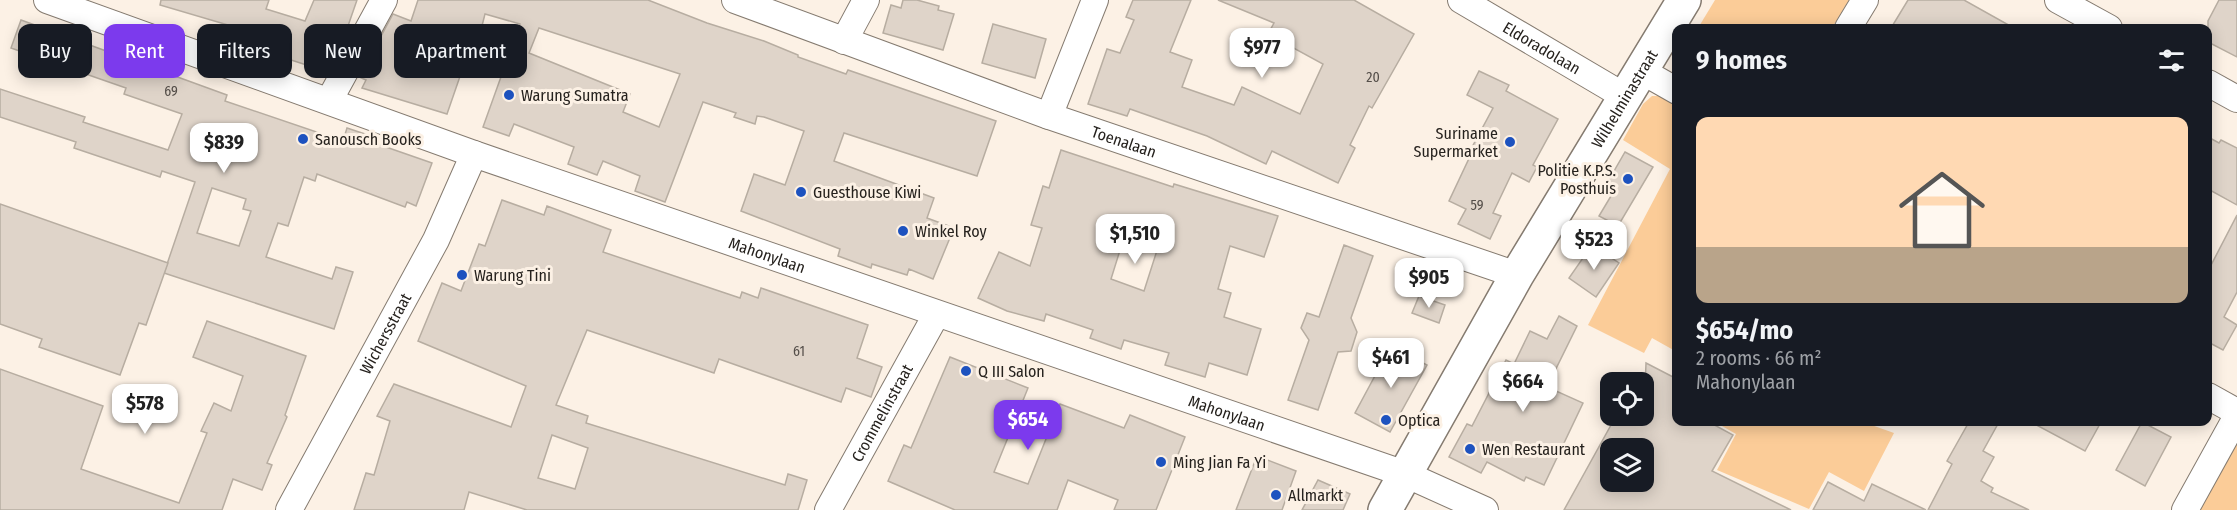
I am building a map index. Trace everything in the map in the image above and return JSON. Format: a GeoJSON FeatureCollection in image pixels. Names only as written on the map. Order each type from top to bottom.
{"type":"FeatureCollection","features":[{"type":"Feature","properties":{"kind":"street","name":"Mahonylaan"},"geometry":{"type":"LineString","coordinates":[[47,0],[330,99],[474,154],[936,315],[1405,474],[1485,510]]}},
{"type":"Feature","properties":{"kind":"street"},"geometry":{"type":"LineString","coordinates":[[330,99],[384,0]]}},
{"type":"Feature","properties":{"kind":"street","name":"Toenalaan"},"geometry":{"type":"LineString","coordinates":[[735,0],[1049,116],[1517,275]]}},
{"type":"Feature","properties":{"kind":"street"},"geometry":{"type":"LineString","coordinates":[[844,41],[866,0]]}},
{"type":"Feature","properties":{"kind":"street"},"geometry":{"type":"LineString","coordinates":[[1049,116],[1095,0]]}},
{"type":"Feature","properties":{"kind":"street","name":"Eldoradolaan"},"geometry":{"type":"LineString","coordinates":[[1461,0],[1632,83],[1672,90]]}},
{"type":"Feature","properties":{"kind":"street","name":"Wilhelminastraat"},"geometry":{"type":"LineString","coordinates":[[1385,510],[1517,275],[1684,0]]}},
{"type":"Feature","properties":{"kind":"street"},"geometry":{"type":"LineString","coordinates":[[1850,24],[1865,0]]}},
{"type":"Feature","properties":{"kind":"street"},"geometry":{"type":"LineString","coordinates":[[2058,0],[2102,24]]}},
{"type":"Feature","properties":{"kind":"street"},"geometry":{"type":"LineString","coordinates":[[2212,85],[2237,99]]}},
{"type":"Feature","properties":{"kind":"street","name":"Wichersstraat"},"geometry":{"type":"LineString","coordinates":[[289,510],[436,240],[474,154]]}},
{"type":"Feature","properties":{"kind":"street","name":"Crommelinstraat"},"geometry":{"type":"LineString","coordinates":[[828,510],[936,315]]}},
{"type":"Feature","properties":{"kind":"street"},"geometry":{"type":"LineString","coordinates":[[2185,510],[2237,414],[2212,398]]}},
{"type":"Feature","properties":{"kind":"shaded area"},"geometry":{"type":"Polygon","coordinates":[[[1715,0],[1849,0],[1834,24],[1700,24],[1715,0]]]}},
{"type":"Feature","properties":{"kind":"shaded area"},"geometry":{"type":"Polygon","coordinates":[[[1652,96],[1666,96],[1672,99],[1672,349],[1652,338],[1644,353],[1588,325],[1670,169],[1623,140],[1643,104],[1652,96]]]}},
{"type":"Feature","properties":{"kind":"shaded area"},"geometry":{"type":"Polygon","coordinates":[[[1722,426],[1874,426],[1894,433],[1864,491],[1829,472],[1809,509],[1717,470],[1736,434],[1722,426]]]}},
{"type":"Feature","properties":{"kind":"shaded area"},"geometry":{"type":"Polygon","coordinates":[[[2237,436],[2237,510],[2195,510],[2237,436]]]}},
{"type":"Feature","properties":{"kind":"building"},"geometry":{"type":"Polygon","coordinates":[[[161,0],[269,0],[266,9],[305,21],[314,0],[357,0],[349,24],[304,24],[304,64],[292,60],[292,24],[225,24],[160,5],[161,0]]]}},
{"type":"Feature","properties":{"kind":"building"},"geometry":{"type":"Polygon","coordinates":[[[418,0],[648,0],[707,23],[764,41],[798,55],[798,57],[846,74],[848,70],[996,121],[977,176],[844,133],[834,161],[934,198],[927,218],[954,228],[933,279],[909,269],[907,275],[872,264],[871,268],[838,256],[840,249],[741,211],[754,174],[785,185],[804,131],[757,116],[755,124],[734,117],[736,113],[703,102],[665,202],[635,191],[640,176],[603,161],[597,175],[568,164],[574,147],[514,124],[509,136],[483,127],[501,78],[527,78],[527,24],[485,14],[482,24],[394,24],[394,78],[459,78],[447,114],[362,88],[366,80],[361,78],[382,78],[382,34],[393,14],[411,21],[418,0]],[[539,28],[529,53],[630,94],[623,112],[659,127],[680,74],[539,28]]]}},
{"type":"Feature","properties":{"kind":"building"},"geometry":{"type":"Polygon","coordinates":[[[903,0],[917,0],[939,6],[938,10],[954,14],[943,50],[883,33],[891,5],[901,8],[903,0]]]}},
{"type":"Feature","properties":{"kind":"building"},"geometry":{"type":"Polygon","coordinates":[[[1133,0],[1191,0],[1170,52],[1192,60],[1182,87],[1234,105],[1242,87],[1300,114],[1323,64],[1268,34],[1274,23],[1218,0],[1354,0],[1414,34],[1372,108],[1369,106],[1350,145],[1355,148],[1338,183],[1272,151],[1266,164],[1207,136],[1130,109],[1127,116],[1088,104],[1107,49],[1120,53],[1134,20],[1126,17],[1133,0]]]}},
{"type":"Feature","properties":{"kind":"building"},"geometry":{"type":"Polygon","coordinates":[[[1908,0],[1964,0],[2007,24],[1893,24],[1908,0]]]}},
{"type":"Feature","properties":{"kind":"building"},"geometry":{"type":"Polygon","coordinates":[[[2219,0],[2237,0],[2237,57],[2212,44],[2212,24],[2208,24],[2219,0]]]}},
{"type":"Feature","properties":{"kind":"building"},"geometry":{"type":"Polygon","coordinates":[[[21,20],[32,24],[20,24],[21,20]]]}},
{"type":"Feature","properties":{"kind":"building"},"geometry":{"type":"Polygon","coordinates":[[[993,24],[1046,39],[1035,78],[982,63],[993,24]]]}},
{"type":"Feature","properties":{"kind":"building"},"geometry":{"type":"Polygon","coordinates":[[[18,28],[18,50],[11,48],[18,28]]]}},
{"type":"Feature","properties":{"kind":"building"},"geometry":{"type":"Polygon","coordinates":[[[92,46],[104,50],[104,78],[180,78],[227,95],[225,101],[343,141],[347,128],[365,134],[363,139],[432,163],[416,206],[407,202],[405,207],[317,174],[315,181],[304,177],[288,226],[278,223],[266,257],[332,279],[336,267],[353,272],[334,329],[164,273],[195,182],[162,171],[160,177],[74,148],[76,142],[0,117],[0,89],[85,117],[83,122],[168,150],[182,114],[124,94],[126,88],[92,76],[92,46]],[[212,188],[197,233],[239,246],[251,211],[243,209],[246,199],[212,188]]]}},
{"type":"Feature","properties":{"kind":"building"},"geometry":{"type":"Polygon","coordinates":[[[1479,71],[1509,85],[1506,91],[1558,119],[1533,165],[1537,167],[1529,182],[1512,173],[1493,213],[1501,216],[1490,239],[1458,224],[1466,209],[1449,201],[1472,152],[1470,151],[1493,108],[1467,95],[1479,71]]]}},
{"type":"Feature","properties":{"kind":"building"},"geometry":{"type":"Polygon","coordinates":[[[2212,139],[2219,143],[2221,140],[2237,148],[2237,205],[2212,191],[2212,139]]]}},
{"type":"Feature","properties":{"kind":"building"},"geometry":{"type":"Polygon","coordinates":[[[1061,150],[1173,187],[1174,184],[1278,216],[1264,257],[1230,246],[1218,289],[1231,293],[1224,317],[1261,329],[1247,375],[1209,363],[1205,377],[1165,365],[1169,353],[1124,340],[1121,349],[1090,338],[1093,330],[1046,314],[1044,321],[1007,311],[978,298],[999,252],[1030,266],[1042,228],[1031,225],[1043,186],[1049,188],[1061,150]],[[1126,231],[1111,279],[1144,291],[1160,241],[1126,231]]]}},
{"type":"Feature","properties":{"kind":"building","name":"Politie K.P.S. Posthuis"},"geometry":{"type":"Polygon","coordinates":[[[1625,152],[1653,167],[1618,226],[1599,216],[1611,196],[1602,192],[1625,152]]]}},
{"type":"Feature","properties":{"kind":"building"},"geometry":{"type":"Polygon","coordinates":[[[502,200],[544,215],[547,206],[611,230],[603,252],[740,298],[742,292],[758,298],[761,288],[868,325],[857,358],[882,367],[871,397],[846,388],[841,402],[719,359],[714,373],[587,330],[556,405],[588,416],[586,423],[785,485],[788,474],[807,480],[798,510],[527,510],[469,492],[464,510],[354,510],[366,473],[374,475],[390,421],[377,416],[394,384],[511,427],[526,386],[418,341],[442,283],[461,291],[479,244],[485,246],[502,200]],[[552,435],[538,478],[575,489],[588,448],[552,435]]]}},
{"type":"Feature","properties":{"kind":"building"},"geometry":{"type":"Polygon","coordinates":[[[0,204],[168,263],[146,325],[139,323],[120,375],[39,347],[42,339],[0,324],[0,204]]]}},
{"type":"Feature","properties":{"kind":"building"},"geometry":{"type":"Polygon","coordinates":[[[2237,215],[2237,292],[2224,317],[2237,325],[2223,350],[2212,344],[2212,263],[2237,215]]]}},
{"type":"Feature","properties":{"kind":"building"},"geometry":{"type":"Polygon","coordinates":[[[1344,245],[1373,256],[1351,318],[1357,332],[1351,351],[1338,352],[1318,410],[1288,400],[1309,340],[1301,328],[1307,313],[1319,317],[1344,245]]]}},
{"type":"Feature","properties":{"kind":"building"},"geometry":{"type":"Polygon","coordinates":[[[1592,245],[1619,263],[1596,297],[1569,278],[1592,245]]]}},
{"type":"Feature","properties":{"kind":"building"},"geometry":{"type":"Polygon","coordinates":[[[1419,296],[1445,305],[1439,323],[1412,313],[1419,296]]]}},
{"type":"Feature","properties":{"kind":"building"},"geometry":{"type":"Polygon","coordinates":[[[1559,316],[1577,326],[1547,387],[1583,403],[1544,485],[1526,477],[1524,481],[1487,462],[1481,473],[1449,457],[1467,424],[1472,426],[1506,360],[1514,364],[1530,331],[1547,339],[1559,316]]]}},
{"type":"Feature","properties":{"kind":"building"},"geometry":{"type":"Polygon","coordinates":[[[207,321],[306,356],[285,415],[287,417],[267,463],[272,465],[262,490],[233,479],[222,510],[0,510],[0,369],[103,406],[81,469],[179,503],[207,433],[201,431],[214,403],[231,411],[243,376],[193,357],[207,321]]]}},
{"type":"Feature","properties":{"kind":"building"},"geometry":{"type":"Polygon","coordinates":[[[1391,346],[1427,365],[1390,432],[1355,413],[1391,346]]]}},
{"type":"Feature","properties":{"kind":"building"},"geometry":{"type":"Polygon","coordinates":[[[950,357],[1028,388],[994,472],[1028,484],[1060,404],[1124,428],[1130,415],[1185,437],[1156,510],[1114,510],[1118,500],[1068,480],[1057,510],[955,510],[888,481],[904,445],[911,448],[950,357]]]}},
{"type":"Feature","properties":{"kind":"building"},"geometry":{"type":"Polygon","coordinates":[[[1646,363],[1672,376],[1672,426],[1716,426],[1733,435],[1712,471],[1791,510],[1564,510],[1600,445],[1600,492],[1654,492],[1654,438],[1604,438],[1610,426],[1654,426],[1654,372],[1646,372],[1646,363]]]}},
{"type":"Feature","properties":{"kind":"building"},"geometry":{"type":"Polygon","coordinates":[[[1967,426],[1997,426],[1983,451],[1994,457],[1981,481],[1993,488],[1991,492],[2029,510],[1928,510],[1952,464],[1947,461],[1967,426]]]}},
{"type":"Feature","properties":{"kind":"building"},"geometry":{"type":"Polygon","coordinates":[[[2038,426],[2099,426],[2085,451],[2038,426]]]}},
{"type":"Feature","properties":{"kind":"building"},"geometry":{"type":"Polygon","coordinates":[[[2140,426],[2150,426],[2171,437],[2145,486],[2116,470],[2140,426]]]}},
{"type":"Feature","properties":{"kind":"building","name":"Allmarkt"},"geometry":{"type":"Polygon","coordinates":[[[1257,456],[1296,471],[1282,510],[1236,510],[1257,456]]]}},
{"type":"Feature","properties":{"kind":"building"},"geometry":{"type":"Polygon","coordinates":[[[1318,480],[1350,494],[1343,510],[1302,510],[1318,480]]]}},
{"type":"Feature","properties":{"kind":"building"},"geometry":{"type":"Polygon","coordinates":[[[1828,482],[1864,501],[1872,484],[1926,510],[1813,510],[1828,482]]]}},
{"type":"Feature","properties":{"kind":"place","name":"Warung Sumatra"},"geometry":{"type":"Point","coordinates":[509,95]}},
{"type":"Feature","properties":{"kind":"place","name":"Sanousch Books"},"geometry":{"type":"Point","coordinates":[303,139]}},
{"type":"Feature","properties":{"kind":"place","name":"Suriname Supermarket"},"geometry":{"type":"Point","coordinates":[1510,142]}},
{"type":"Feature","properties":{"kind":"place","name":"Politie K.P.S. Posthuis"},"geometry":{"type":"Point","coordinates":[1628,179]}},
{"type":"Feature","properties":{"kind":"place","name":"Guesthouse Kiwi"},"geometry":{"type":"Point","coordinates":[801,192]}},
{"type":"Feature","properties":{"kind":"place","name":"Winkel Roy"},"geometry":{"type":"Point","coordinates":[903,231]}},
{"type":"Feature","properties":{"kind":"place","name":"Warung Tini"},"geometry":{"type":"Point","coordinates":[462,275]}},
{"type":"Feature","properties":{"kind":"place","name":"Q III Salon"},"geometry":{"type":"Point","coordinates":[966,371]}},
{"type":"Feature","properties":{"kind":"place","name":"Optica"},"geometry":{"type":"Point","coordinates":[1386,420]}},
{"type":"Feature","properties":{"kind":"place","name":"Wen Restaurant"},"geometry":{"type":"Point","coordinates":[1470,449]}},
{"type":"Feature","properties":{"kind":"place","name":"Ming Jian Fa Yi"},"geometry":{"type":"Point","coordinates":[1161,462]}},
{"type":"Feature","properties":{"kind":"place","name":"Allmarkt"},"geometry":{"type":"Point","coordinates":[1276,495]}}]}
